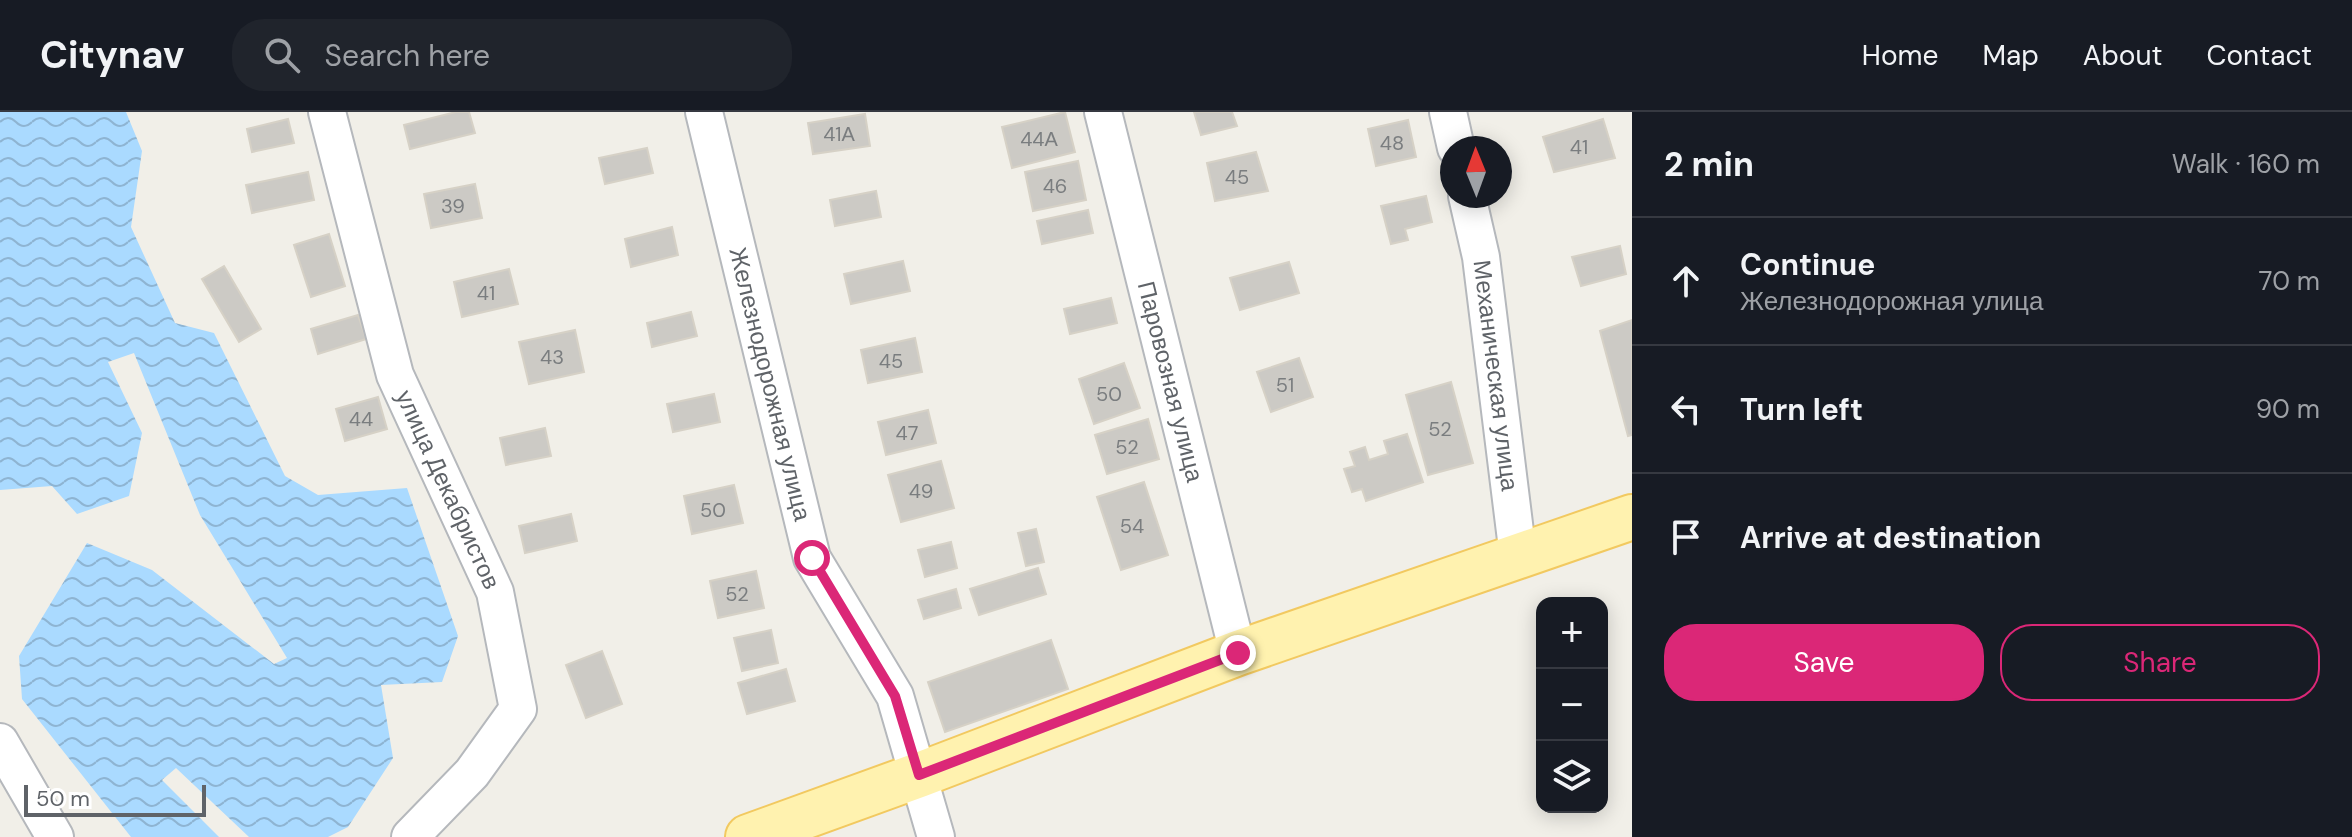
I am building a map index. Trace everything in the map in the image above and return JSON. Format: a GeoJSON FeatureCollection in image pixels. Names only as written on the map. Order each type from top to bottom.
{"type":"FeatureCollection","features":[{"type":"Feature","properties":{"kind":"main road"},"geometry":{"type":"LineString","coordinates":[[748,837],[1238,653],[1632,517]]}},
{"type":"Feature","properties":{"kind":"street","name":"улица Декабристов"},"geometry":{"type":"LineString","coordinates":[[327,112],[395,375],[495,592],[518,709],[472,773],[410,837]]}},
{"type":"Feature","properties":{"kind":"street","name":"Железнодорожная улица"},"geometry":{"type":"LineString","coordinates":[[704,112],[812,558],[895,696],[936,837]]}},
{"type":"Feature","properties":{"kind":"street","name":"Паровозная улица"},"geometry":{"type":"LineString","coordinates":[[1103,112],[1238,653]]}},
{"type":"Feature","properties":{"kind":"street"},"geometry":{"type":"LineString","coordinates":[[1448,112],[1453,136]]}},
{"type":"Feature","properties":{"kind":"street","name":"Механическая улица"},"geometry":{"type":"LineString","coordinates":[[1470,208],[1481,257],[1518,556]]}},
{"type":"Feature","properties":{"kind":"street"},"geometry":{"type":"LineString","coordinates":[[0,742],[55,837]]}},
{"type":"Feature","properties":{"kind":"water"},"geometry":{"type":"Polygon","coordinates":[[[0,112],[126,112],[142,151],[131,227],[175,323],[214,333],[285,476],[318,495],[407,488],[458,636],[442,682],[381,685],[393,758],[348,827],[328,837],[249,837],[176,768],[162,780],[219,837],[131,837],[22,699],[19,656],[87,543],[152,570],[274,664],[287,658],[200,515],[134,353],[108,362],[142,433],[129,496],[77,514],[52,486],[0,490],[0,112]]]}},
{"type":"Feature","properties":{"kind":"building"},"geometry":{"type":"Polygon","coordinates":[[[456,112],[469,112],[475,133],[410,149],[404,125],[456,112]]]}},
{"type":"Feature","properties":{"kind":"building"},"geometry":{"type":"Polygon","coordinates":[[[1065,112],[1075,152],[1012,168],[1002,127],[1065,112]]]}},
{"type":"Feature","properties":{"kind":"building"},"geometry":{"type":"Polygon","coordinates":[[[1194,112],[1232,112],[1237,126],[1201,135],[1194,112]]]}},
{"type":"Feature","properties":{"kind":"building"},"geometry":{"type":"Polygon","coordinates":[[[865,114],[870,146],[813,154],[808,123],[865,114]]]}},
{"type":"Feature","properties":{"kind":"building"},"geometry":{"type":"Polygon","coordinates":[[[288,119],[294,143],[252,152],[247,129],[288,119]]]}},
{"type":"Feature","properties":{"kind":"building"},"geometry":{"type":"Polygon","coordinates":[[[1603,119],[1615,158],[1554,172],[1543,137],[1603,119]]]}},
{"type":"Feature","properties":{"kind":"building"},"geometry":{"type":"Polygon","coordinates":[[[1408,120],[1416,157],[1376,166],[1368,129],[1408,120]]]}},
{"type":"Feature","properties":{"kind":"building"},"geometry":{"type":"Polygon","coordinates":[[[647,148],[653,173],[605,184],[599,158],[647,148]]]}},
{"type":"Feature","properties":{"kind":"building"},"geometry":{"type":"Polygon","coordinates":[[[1256,152],[1268,191],[1215,201],[1207,163],[1256,152]]]}},
{"type":"Feature","properties":{"kind":"building"},"geometry":{"type":"Polygon","coordinates":[[[1078,161],[1086,200],[1033,211],[1025,172],[1078,161]]]}},
{"type":"Feature","properties":{"kind":"building"},"geometry":{"type":"Polygon","coordinates":[[[308,172],[314,200],[252,213],[246,185],[308,172]]]}},
{"type":"Feature","properties":{"kind":"building"},"geometry":{"type":"Polygon","coordinates":[[[475,184],[482,218],[431,228],[424,194],[475,184]]]}},
{"type":"Feature","properties":{"kind":"building"},"geometry":{"type":"Polygon","coordinates":[[[876,191],[881,217],[835,226],[830,200],[876,191]]]}},
{"type":"Feature","properties":{"kind":"building"},"geometry":{"type":"Polygon","coordinates":[[[1426,196],[1432,222],[1405,229],[1408,240],[1391,244],[1381,206],[1426,196]]]}},
{"type":"Feature","properties":{"kind":"building"},"geometry":{"type":"Polygon","coordinates":[[[1088,210],[1093,233],[1042,244],[1037,221],[1088,210]]]}},
{"type":"Feature","properties":{"kind":"building"},"geometry":{"type":"Polygon","coordinates":[[[672,227],[678,255],[631,267],[625,239],[672,227]]]}},
{"type":"Feature","properties":{"kind":"building"},"geometry":{"type":"Polygon","coordinates":[[[329,234],[345,286],[311,297],[294,245],[329,234]]]}},
{"type":"Feature","properties":{"kind":"building"},"geometry":{"type":"Polygon","coordinates":[[[1620,246],[1626,274],[1581,286],[1572,257],[1620,246]]]}},
{"type":"Feature","properties":{"kind":"building"},"geometry":{"type":"Polygon","coordinates":[[[903,261],[910,291],[851,304],[844,274],[903,261]]]}},
{"type":"Feature","properties":{"kind":"building"},"geometry":{"type":"Polygon","coordinates":[[[1289,262],[1299,293],[1240,310],[1230,278],[1289,262]]]}},
{"type":"Feature","properties":{"kind":"building"},"geometry":{"type":"Polygon","coordinates":[[[224,266],[261,329],[239,342],[202,279],[224,266]]]}},
{"type":"Feature","properties":{"kind":"building"},"geometry":{"type":"Polygon","coordinates":[[[509,269],[518,304],[462,317],[454,282],[509,269]]]}},
{"type":"Feature","properties":{"kind":"building"},"geometry":{"type":"Polygon","coordinates":[[[1111,298],[1117,323],[1070,334],[1064,309],[1111,298]]]}},
{"type":"Feature","properties":{"kind":"building"},"geometry":{"type":"Polygon","coordinates":[[[691,312],[697,336],[652,347],[647,323],[691,312]]]}},
{"type":"Feature","properties":{"kind":"building"},"geometry":{"type":"Polygon","coordinates":[[[358,315],[366,339],[318,354],[311,329],[358,315]]]}},
{"type":"Feature","properties":{"kind":"building"},"geometry":{"type":"Polygon","coordinates":[[[1632,320],[1632,435],[1628,436],[1600,331],[1632,320]]]}},
{"type":"Feature","properties":{"kind":"building"},"geometry":{"type":"Polygon","coordinates":[[[575,330],[584,372],[529,384],[519,342],[575,330]]]}},
{"type":"Feature","properties":{"kind":"building"},"geometry":{"type":"Polygon","coordinates":[[[915,338],[922,372],[868,383],[861,350],[915,338]]]}},
{"type":"Feature","properties":{"kind":"building"},"geometry":{"type":"Polygon","coordinates":[[[1299,358],[1313,397],[1271,412],[1257,372],[1299,358]]]}},
{"type":"Feature","properties":{"kind":"building"},"geometry":{"type":"Polygon","coordinates":[[[1124,363],[1140,408],[1094,424],[1079,379],[1124,363]]]}},
{"type":"Feature","properties":{"kind":"building"},"geometry":{"type":"Polygon","coordinates":[[[1451,382],[1473,463],[1428,475],[1406,395],[1451,382]]]}},
{"type":"Feature","properties":{"kind":"building"},"geometry":{"type":"Polygon","coordinates":[[[714,394],[720,422],[673,432],[667,404],[714,394]]]}},
{"type":"Feature","properties":{"kind":"building"},"geometry":{"type":"Polygon","coordinates":[[[378,397],[387,429],[345,441],[336,409],[378,397]]]}},
{"type":"Feature","properties":{"kind":"building"},"geometry":{"type":"Polygon","coordinates":[[[928,410],[936,443],[886,455],[878,422],[928,410]]]}},
{"type":"Feature","properties":{"kind":"building"},"geometry":{"type":"Polygon","coordinates":[[[1148,419],[1159,459],[1107,474],[1095,435],[1148,419]]]}},
{"type":"Feature","properties":{"kind":"building"},"geometry":{"type":"Polygon","coordinates":[[[545,428],[551,456],[506,465],[500,438],[545,428]]]}},
{"type":"Feature","properties":{"kind":"building"},"geometry":{"type":"Polygon","coordinates":[[[1407,434],[1423,482],[1366,501],[1362,489],[1352,492],[1344,469],[1355,466],[1350,452],[1365,447],[1369,460],[1388,454],[1384,441],[1407,434]]]}},
{"type":"Feature","properties":{"kind":"building"},"geometry":{"type":"Polygon","coordinates":[[[941,461],[954,508],[901,522],[888,475],[941,461]]]}},
{"type":"Feature","properties":{"kind":"building"},"geometry":{"type":"Polygon","coordinates":[[[1144,482],[1168,555],[1121,570],[1097,497],[1144,482]]]}},
{"type":"Feature","properties":{"kind":"building"},"geometry":{"type":"Polygon","coordinates":[[[734,485],[743,523],[692,534],[684,496],[734,485]]]}},
{"type":"Feature","properties":{"kind":"building"},"geometry":{"type":"Polygon","coordinates":[[[571,514],[577,541],[525,553],[519,526],[571,514]]]}},
{"type":"Feature","properties":{"kind":"building"},"geometry":{"type":"Polygon","coordinates":[[[1036,529],[1044,562],[1026,566],[1018,533],[1036,529]]]}},
{"type":"Feature","properties":{"kind":"building"},"geometry":{"type":"Polygon","coordinates":[[[951,542],[957,568],[925,577],[918,550],[951,542]]]}},
{"type":"Feature","properties":{"kind":"building"},"geometry":{"type":"Polygon","coordinates":[[[1038,568],[1046,594],[979,615],[970,589],[1038,568]]]}},
{"type":"Feature","properties":{"kind":"building"},"geometry":{"type":"Polygon","coordinates":[[[756,571],[764,608],[718,618],[710,581],[756,571]]]}},
{"type":"Feature","properties":{"kind":"building"},"geometry":{"type":"Polygon","coordinates":[[[956,589],[961,608],[924,619],[918,600],[956,589]]]}},
{"type":"Feature","properties":{"kind":"building"},"geometry":{"type":"Polygon","coordinates":[[[771,630],[778,663],[742,671],[734,638],[771,630]]]}},
{"type":"Feature","properties":{"kind":"building"},"geometry":{"type":"Polygon","coordinates":[[[1051,640],[1068,689],[945,732],[928,682],[1051,640]]]}},
{"type":"Feature","properties":{"kind":"building"},"geometry":{"type":"Polygon","coordinates":[[[602,651],[622,704],[586,718],[566,665],[602,651]]]}},
{"type":"Feature","properties":{"kind":"building"},"geometry":{"type":"Polygon","coordinates":[[[786,669],[795,701],[747,714],[738,683],[786,669]]]}},
{"type":"Feature","properties":{"kind":"route"},"geometry":{"type":"LineString","coordinates":[[812,558],[895,696],[919,775],[1238,653]]}}]}
